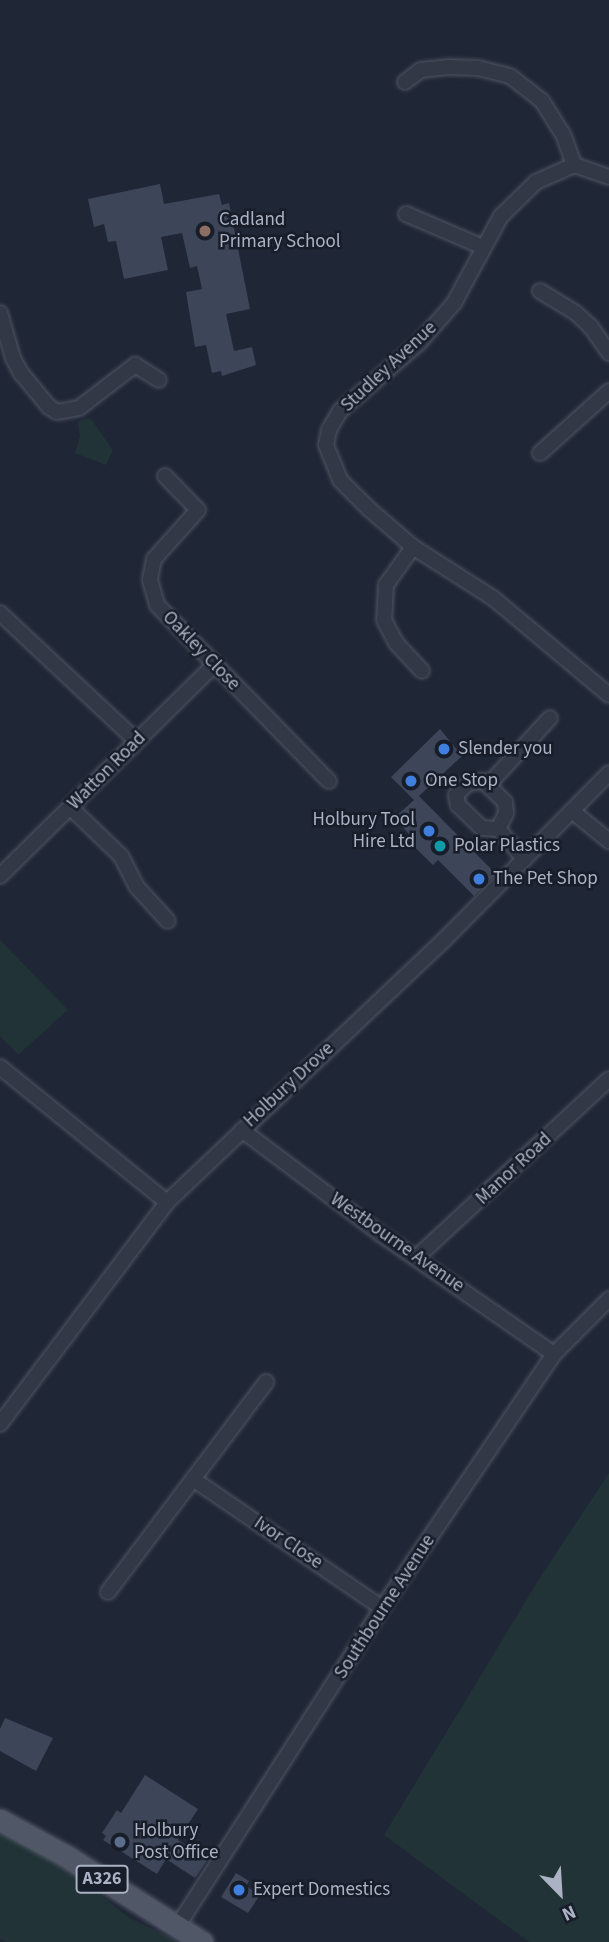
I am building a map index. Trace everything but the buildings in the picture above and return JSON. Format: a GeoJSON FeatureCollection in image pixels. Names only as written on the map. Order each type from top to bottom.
{"type":"FeatureCollection","features":[{"type":"Feature","properties":{"kind":"main road","name":"A326"},"geometry":{"type":"LineString","coordinates":[[0,1820],[66,1856],[202,1942]]}},
{"type":"Feature","properties":{"kind":"street"},"geometry":{"type":"LineString","coordinates":[[405,82],[421,70],[449,67],[478,68],[510,76],[542,101],[564,134],[574,165],[609,177]]}},
{"type":"Feature","properties":{"kind":"street","name":"Studley Avenue"},"geometry":{"type":"LineString","coordinates":[[574,165],[536,182],[501,216],[454,303],[419,343],[352,397],[329,430],[326,446],[340,480],[413,547],[493,598],[609,695]]}},
{"type":"Feature","properties":{"kind":"street"},"geometry":{"type":"LineString","coordinates":[[406,214],[483,247]]}},
{"type":"Feature","properties":{"kind":"street"},"geometry":{"type":"LineString","coordinates":[[540,291],[576,313],[609,353]]}},
{"type":"Feature","properties":{"kind":"street"},"geometry":{"type":"LineString","coordinates":[[0,313],[13,358],[21,373],[49,407],[57,412],[79,408],[135,365],[159,380]]}},
{"type":"Feature","properties":{"kind":"street"},"geometry":{"type":"LineString","coordinates":[[540,453],[609,391]]}},
{"type":"Feature","properties":{"kind":"street","name":"Oakley Close"},"geometry":{"type":"LineString","coordinates":[[165,476],[198,510],[154,559],[150,568],[152,592],[165,614],[330,781]]}},
{"type":"Feature","properties":{"kind":"street"},"geometry":{"type":"LineString","coordinates":[[413,547],[386,585],[384,620],[396,643],[422,671]]}},
{"type":"Feature","properties":{"kind":"street"},"geometry":{"type":"LineString","coordinates":[[0,613],[137,741]]}},
{"type":"Feature","properties":{"kind":"street","name":"Watton Road"},"geometry":{"type":"LineString","coordinates":[[0,876],[214,665]]}},
{"type":"Feature","properties":{"kind":"street"},"geometry":{"type":"LineString","coordinates":[[488,785],[550,718]]}},
{"type":"Feature","properties":{"kind":"street","name":"Holbury Drove"},"geometry":{"type":"LineString","coordinates":[[0,1424],[167,1202],[443,940],[609,773]]}},
{"type":"Feature","properties":{"kind":"street"},"geometry":{"type":"LineString","coordinates":[[498,829],[506,813],[505,802],[483,780],[468,783],[456,795],[458,805],[482,828],[498,829],[524,859]]}},
{"type":"Feature","properties":{"kind":"street"},"geometry":{"type":"LineString","coordinates":[[70,807],[121,856],[136,886],[167,921]]}},
{"type":"Feature","properties":{"kind":"street"},"geometry":{"type":"LineString","coordinates":[[572,811],[609,841]]}},
{"type":"Feature","properties":{"kind":"street"},"geometry":{"type":"LineString","coordinates":[[0,1067],[167,1202]]}},
{"type":"Feature","properties":{"kind":"street","name":"Manor Road"},"geometry":{"type":"LineString","coordinates":[[417,1257],[609,1079]]}},
{"type":"Feature","properties":{"kind":"street","name":"Westbourne Avenue"},"geometry":{"type":"LineString","coordinates":[[242,1130],[554,1354]]}},
{"type":"Feature","properties":{"kind":"street","name":"Southbourne Avenue"},"geometry":{"type":"LineString","coordinates":[[177,1927],[382,1608],[554,1354],[609,1299]]}},
{"type":"Feature","properties":{"kind":"street"},"geometry":{"type":"LineString","coordinates":[[108,1592],[266,1382]]}},
{"type":"Feature","properties":{"kind":"street","name":"Ivor Close"},"geometry":{"type":"LineString","coordinates":[[193,1479],[382,1608]]}},
{"type":"Feature","properties":{"kind":"shaded area"},"geometry":{"type":"Polygon","coordinates":[[[91,419],[113,450],[106,465],[75,453],[80,436],[78,422],[91,419]]]}},
{"type":"Feature","properties":{"kind":"shaded area"},"geometry":{"type":"Polygon","coordinates":[[[0,940],[68,1010],[18,1055],[0,1036],[0,940]]]}},
{"type":"Feature","properties":{"kind":"shaded area"},"geometry":{"type":"Polygon","coordinates":[[[609,1473],[609,1942],[529,1942],[384,1835],[541,1576],[609,1473]]]}},
{"type":"Feature","properties":{"kind":"shaded area"},"geometry":{"type":"Polygon","coordinates":[[[0,1833],[63,1865],[128,1917],[179,1942],[6,1942],[0,1939],[0,1833]]]}},
{"type":"Feature","properties":{"kind":"place","name":"Cadland Primary School"},"geometry":{"type":"Point","coordinates":[205,231]}},
{"type":"Feature","properties":{"kind":"place","name":"Slender you"},"geometry":{"type":"Point","coordinates":[444,749]}},
{"type":"Feature","properties":{"kind":"place","name":"One Stop"},"geometry":{"type":"Point","coordinates":[411,781]}},
{"type":"Feature","properties":{"kind":"place","name":"Holbury Tool Hire Ltd"},"geometry":{"type":"Point","coordinates":[429,831]}},
{"type":"Feature","properties":{"kind":"place","name":"Polar Plastics"},"geometry":{"type":"Point","coordinates":[440,846]}},
{"type":"Feature","properties":{"kind":"place","name":"The Pet Shop"},"geometry":{"type":"Point","coordinates":[479,879]}},
{"type":"Feature","properties":{"kind":"place","name":"Holbury Post Office"},"geometry":{"type":"Point","coordinates":[120,1842]}},
{"type":"Feature","properties":{"kind":"place","name":"Expert Domestics"},"geometry":{"type":"Point","coordinates":[239,1890]}}]}
